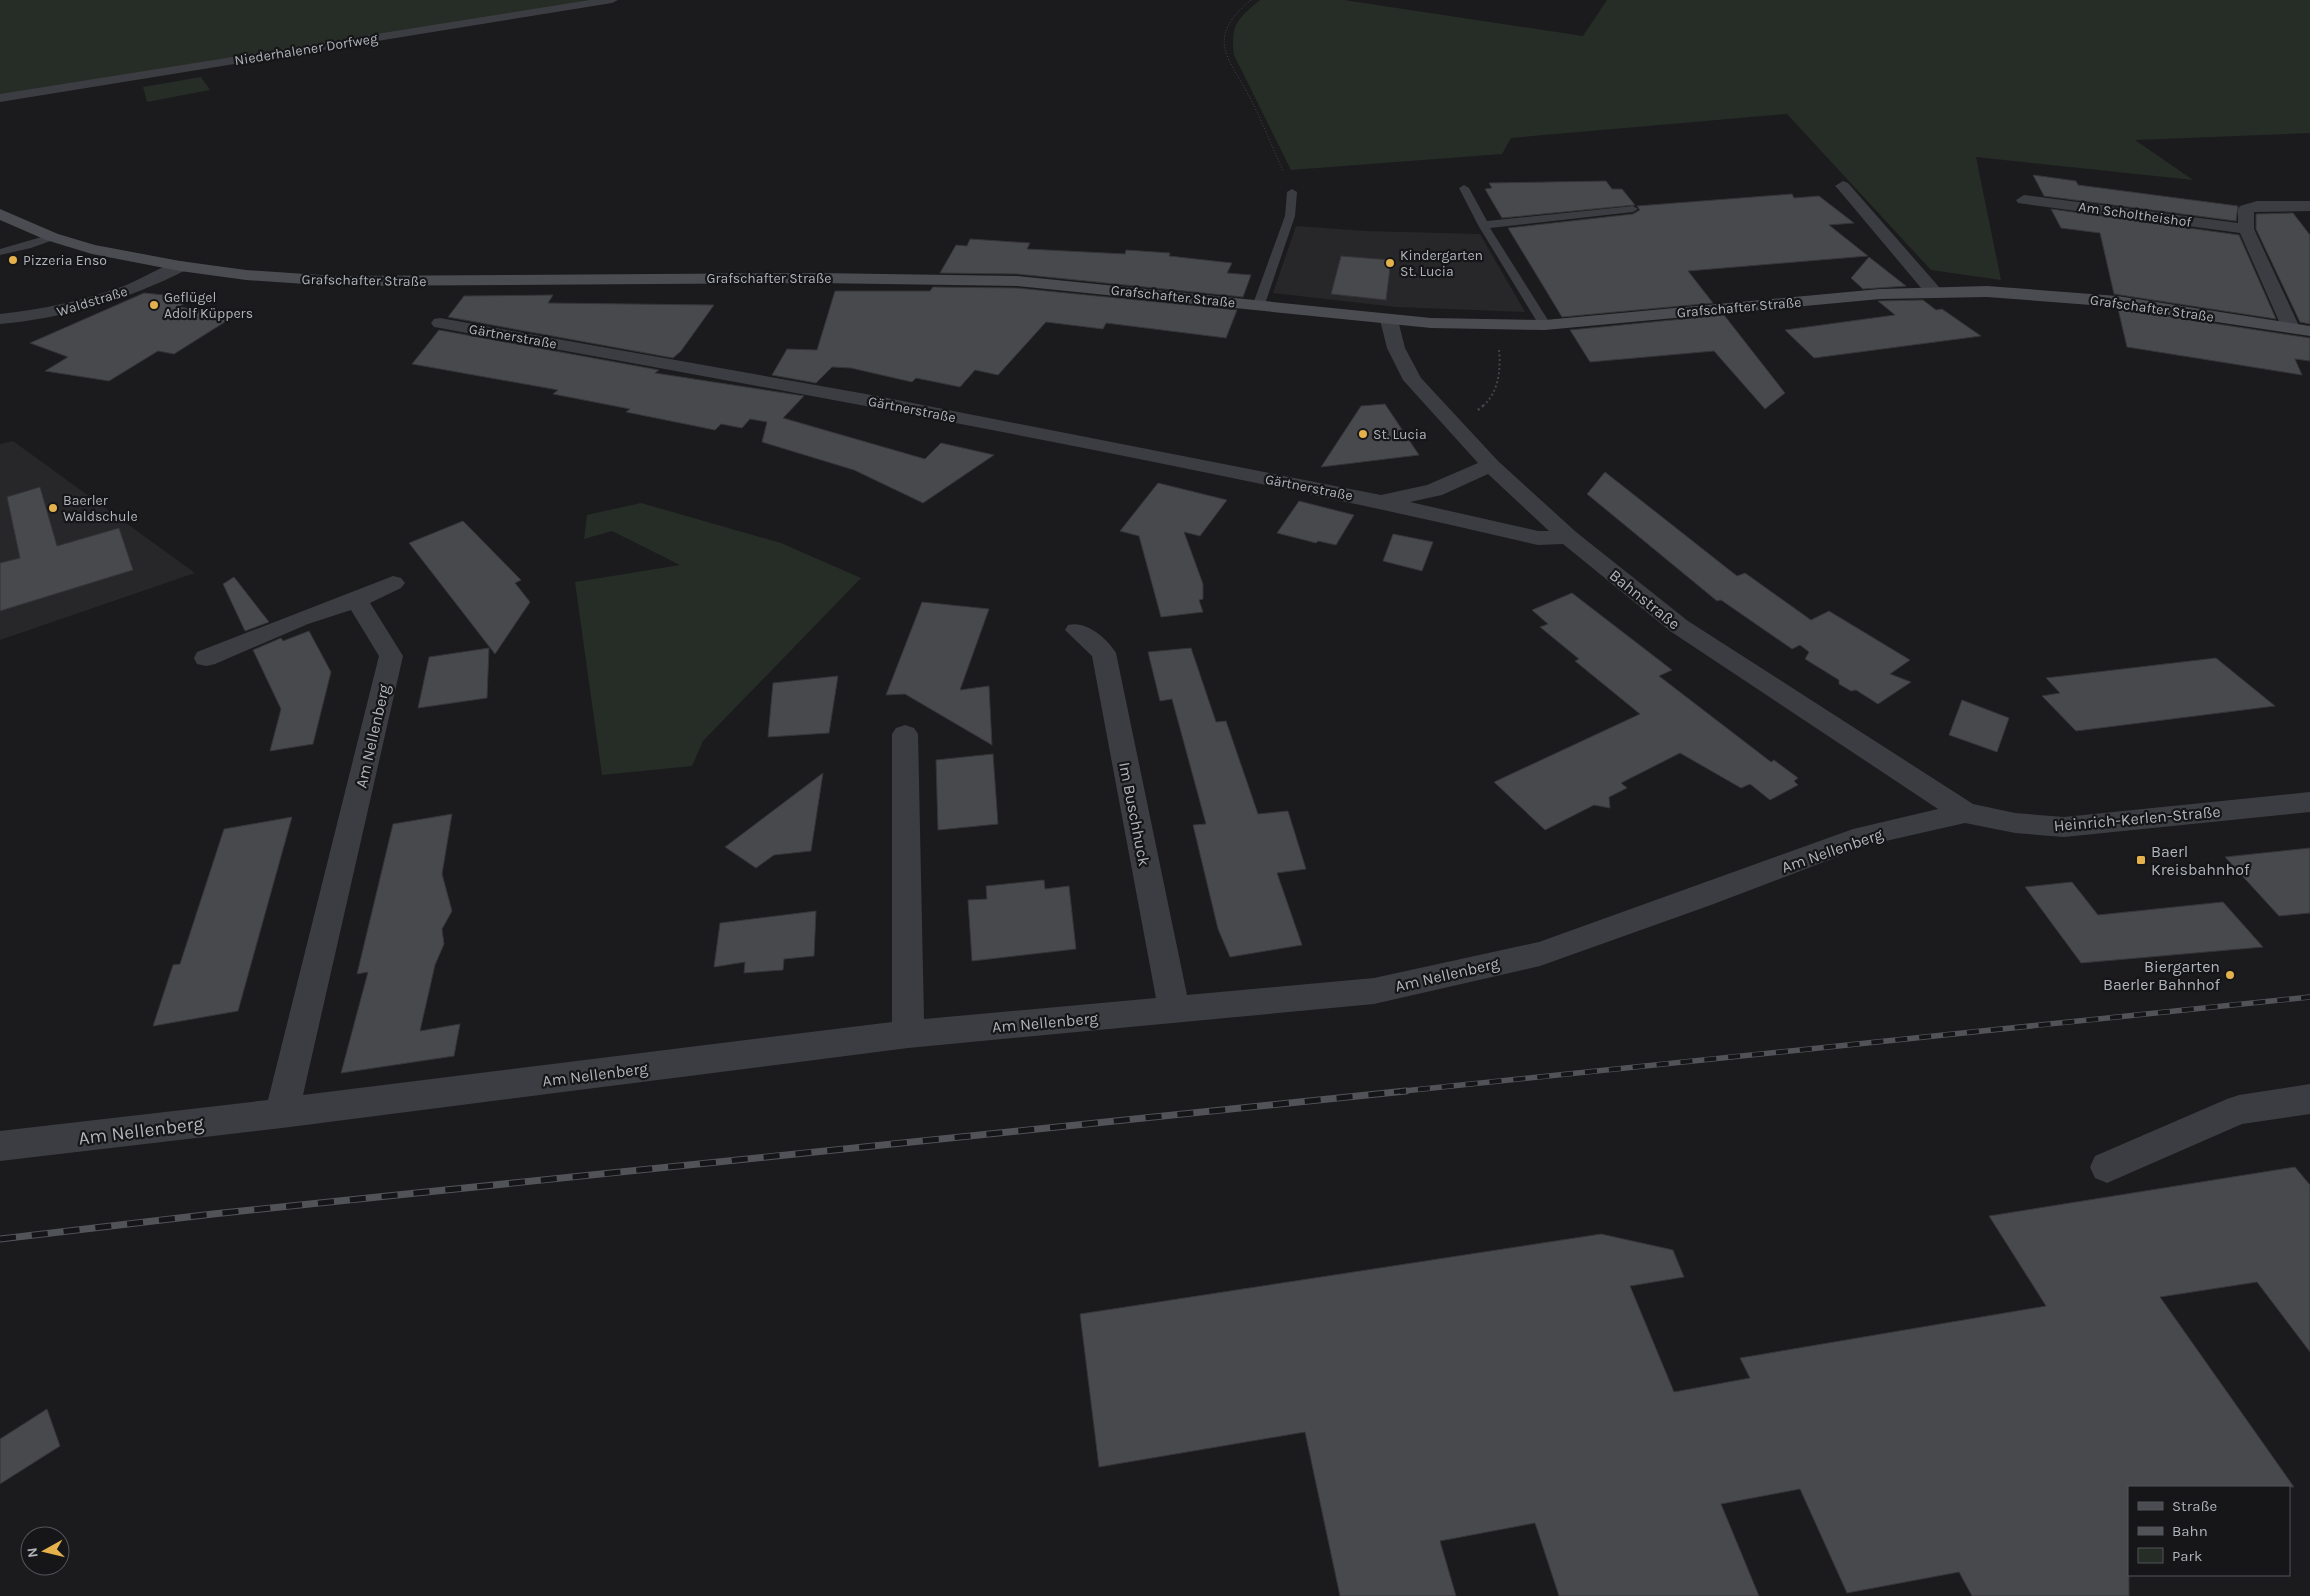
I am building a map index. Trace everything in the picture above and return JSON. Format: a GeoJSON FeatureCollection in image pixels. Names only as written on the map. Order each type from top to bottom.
{"type":"FeatureCollection","features":[{"type":"Feature","properties":{"kind":"main road","name":"Grafschafter Straße"},"geometry":{"type":"LineString","coordinates":[[0,214],[52,237],[92,249],[180,266],[246,275],[335,281],[818,278],[1017,281],[1259,304],[1389,320],[1496,326],[1545,325],[1880,294],[1933,291],[2003,292],[2085,298],[2310,331]]}},
{"type":"Feature","properties":{"kind":"street","name":"Niederhalener Dorfweg"},"geometry":{"type":"LineString","coordinates":[[0,98],[612,0]]}},
{"type":"Feature","properties":{"kind":"street"},"geometry":{"type":"LineString","coordinates":[[1843,186],[1933,291]]}},
{"type":"Feature","properties":{"kind":"street","name":"Am Scholtheishof"},"geometry":{"type":"LineString","coordinates":[[2024,200],[2246,229]]}},
{"type":"Feature","properties":{"kind":"street"},"geometry":{"type":"LineString","coordinates":[[2291,328],[2246,229],[2246,209],[2256,206],[2310,206]]}},
{"type":"Feature","properties":{"kind":"street","name":"Waldstraße"},"geometry":{"type":"LineString","coordinates":[[0,320],[72,310],[158,278],[180,266]]}},
{"type":"Feature","properties":{"kind":"street","name":"Bahnstraße"},"geometry":{"type":"LineString","coordinates":[[1389,320],[1396,348],[1413,380],[1492,465],[1568,537],[1679,626],[1965,813]]}},
{"type":"Feature","properties":{"kind":"street","name":"Gärtnerstraße"},"geometry":{"type":"LineString","coordinates":[[440,323],[877,402],[1382,502],[1538,538],[1568,537]]}},
{"type":"Feature","properties":{"kind":"street","name":"Gärtnerstraße"},"geometry":{"type":"LineString","coordinates":[[1382,502],[1434,490],[1492,465]]}},
{"type":"Feature","properties":{"kind":"street"},"geometry":{"type":"LineString","coordinates":[[206,658],[300,618],[358,600],[393,583]]}},
{"type":"Feature","properties":{"kind":"street","name":"Am Nellenberg"},"geometry":{"type":"LineString","coordinates":[[282,1113],[391,656],[358,600]]}},
{"type":"Feature","properties":{"kind":"street","name":"Im Buschhuck"},"geometry":{"type":"LineString","coordinates":[[1077,630],[1104,654],[1174,1010]]}},
{"type":"Feature","properties":{"kind":"street"},"geometry":{"type":"LineString","coordinates":[[905,734],[908,1034]]}},
{"type":"Feature","properties":{"kind":"street","name":"Heinrich-Kerlen-Straße"},"geometry":{"type":"LineString","coordinates":[[1965,813],[2015,823],[2064,827],[2310,802]]}},
{"type":"Feature","properties":{"kind":"street","name":"Am Nellenberg"},"geometry":{"type":"LineString","coordinates":[[0,1146],[282,1113],[908,1034],[1374,991],[1540,954],[1863,836],[1965,813]]}},
{"type":"Feature","properties":{"kind":"street"},"geometry":{"type":"LineString","coordinates":[[2108,1167],[2238,1110],[2310,1099]]}},
{"type":"Feature","properties":{"kind":"lane"},"geometry":{"type":"LineString","coordinates":[[1464,188],[1483,225],[1545,325]]}},
{"type":"Feature","properties":{"kind":"lane"},"geometry":{"type":"LineString","coordinates":[[1259,304],[1290,216],[1292,192]]}},
{"type":"Feature","properties":{"kind":"lane"},"geometry":{"type":"LineString","coordinates":[[1483,225],[1633,209]]}},
{"type":"Feature","properties":{"kind":"lane"},"geometry":{"type":"LineString","coordinates":[[0,252],[27,246],[52,237]]}},
{"type":"Feature","properties":{"kind":"path"},"geometry":{"type":"LineString","coordinates":[[1251,0],[1229,22],[1224,46],[1228,60],[1250,98],[1292,192]]}},
{"type":"Feature","properties":{"kind":"path"},"geometry":{"type":"LineString","coordinates":[[1456,428],[1491,399],[1500,368],[1496,326]]}},
{"type":"Feature","properties":{"kind":"shaded area","name":"Kindergarten St. Lucia"},"geometry":{"type":"Polygon","coordinates":[[[1296,226],[1366,231],[1480,234],[1525,312],[1396,307],[1273,293],[1296,226]]]}},
{"type":"Feature","properties":{"kind":"shaded area","name":"Baerler Waldschule"},"geometry":{"type":"Polygon","coordinates":[[[13,441],[195,573],[0,640],[0,444],[13,441]]]}},
{"type":"Feature","properties":{"kind":"green space"},"geometry":{"type":"Polygon","coordinates":[[[0,0],[596,0],[0,95],[0,0]]]}},
{"type":"Feature","properties":{"kind":"green space"},"geometry":{"type":"Polygon","coordinates":[[[1260,0],[1344,0],[1583,36],[1607,0],[2310,0],[2310,133],[2135,140],[2193,180],[1976,157],[2001,280],[1931,270],[1787,114],[1511,138],[1502,154],[1291,170],[1234,55],[1233,36],[1237,23],[1260,0]]]}},
{"type":"Feature","properties":{"kind":"green space"},"geometry":{"type":"Polygon","coordinates":[[[201,77],[210,90],[147,102],[143,87],[201,77]]]}},
{"type":"Feature","properties":{"kind":"green space"},"geometry":{"type":"Polygon","coordinates":[[[641,503],[781,543],[861,578],[703,741],[692,766],[602,775],[575,582],[680,565],[612,531],[584,539],[587,515],[641,503]]]}},
{"type":"Feature","properties":{"kind":"building"},"geometry":{"type":"Polygon","coordinates":[[[2033,175],[2076,181],[2078,185],[2238,206],[2236,221],[2044,196],[2033,175]]]}},
{"type":"Feature","properties":{"kind":"building"},"geometry":{"type":"Polygon","coordinates":[[[1606,181],[1612,189],[1622,189],[1635,205],[1502,218],[1485,189],[1492,188],[1489,183],[1606,181]]]}},
{"type":"Feature","properties":{"kind":"building"},"geometry":{"type":"Polygon","coordinates":[[[1792,194],[1794,198],[1819,196],[1854,223],[1829,225],[1868,256],[1688,271],[1713,303],[1562,317],[1508,228],[1633,214],[1640,210],[1637,206],[1792,194]]]}},
{"type":"Feature","properties":{"kind":"building"},"geometry":{"type":"Polygon","coordinates":[[[2051,209],[2239,235],[2276,319],[2114,294],[2100,233],[2061,228],[2051,209]]]}},
{"type":"Feature","properties":{"kind":"building"},"geometry":{"type":"Polygon","coordinates":[[[2293,213],[2310,235],[2310,324],[2300,322],[2256,229],[2256,214],[2293,213]]]}},
{"type":"Feature","properties":{"kind":"building"},"geometry":{"type":"Polygon","coordinates":[[[970,239],[1030,243],[1027,249],[1125,254],[1126,250],[1170,253],[1169,256],[1232,263],[1227,273],[1251,275],[1243,297],[1017,274],[940,273],[956,245],[967,246],[970,239]]]}},
{"type":"Feature","properties":{"kind":"building"},"geometry":{"type":"Polygon","coordinates":[[[1341,256],[1391,260],[1386,300],[1331,294],[1341,256]]]}},
{"type":"Feature","properties":{"kind":"building"},"geometry":{"type":"Polygon","coordinates":[[[1869,257],[1906,286],[1863,289],[1851,278],[1869,257]]]}},
{"type":"Feature","properties":{"kind":"building"},"geometry":{"type":"Polygon","coordinates":[[[933,287],[1017,288],[1237,310],[1226,338],[1106,323],[1103,329],[1046,322],[998,375],[975,370],[960,387],[916,378],[912,382],[851,368],[832,367],[816,383],[772,375],[787,349],[817,350],[835,291],[930,291],[933,287]]]}},
{"type":"Feature","properties":{"kind":"building"},"geometry":{"type":"Polygon","coordinates":[[[144,293],[194,298],[178,307],[236,315],[174,354],[158,351],[109,381],[45,371],[68,357],[30,343],[144,293]]]}},
{"type":"Feature","properties":{"kind":"building"},"geometry":{"type":"Polygon","coordinates":[[[553,295],[548,303],[714,305],[681,351],[673,358],[448,317],[464,296],[553,295]]]}},
{"type":"Feature","properties":{"kind":"building"},"geometry":{"type":"Polygon","coordinates":[[[1923,300],[1936,310],[1942,309],[1981,336],[1814,358],[1785,330],[1895,315],[1878,301],[1923,300]]]}},
{"type":"Feature","properties":{"kind":"building"},"geometry":{"type":"Polygon","coordinates":[[[2118,309],[2310,338],[2310,361],[2295,359],[2302,375],[2127,347],[2118,309]]]}},
{"type":"Feature","properties":{"kind":"building"},"geometry":{"type":"Polygon","coordinates":[[[1724,315],[1785,393],[1765,409],[1714,351],[1590,362],[1570,330],[1724,315]]]}},
{"type":"Feature","properties":{"kind":"building"},"geometry":{"type":"Polygon","coordinates":[[[439,330],[659,370],[655,373],[804,396],[783,418],[925,459],[941,443],[994,455],[923,503],[854,470],[762,442],[767,422],[750,419],[742,428],[721,424],[715,430],[626,412],[630,409],[553,394],[558,390],[412,364],[439,330]]]}},
{"type":"Feature","properties":{"kind":"building","name":"St. Lucia"},"geometry":{"type":"Polygon","coordinates":[[[1385,404],[1419,455],[1321,467],[1361,406],[1385,404]]]}},
{"type":"Feature","properties":{"kind":"building"},"geometry":{"type":"Polygon","coordinates":[[[1605,472],[1737,576],[1745,573],[1811,620],[1829,611],[1910,660],[1890,674],[1911,682],[1878,704],[1856,690],[1851,691],[1839,684],[1839,680],[1805,659],[1809,652],[1800,645],[1792,649],[1721,600],[1717,601],[1587,494],[1605,472]]]}},
{"type":"Feature","properties":{"kind":"building"},"geometry":{"type":"Polygon","coordinates":[[[1158,483],[1227,500],[1200,536],[1184,532],[1203,584],[1203,599],[1199,600],[1203,612],[1161,617],[1139,536],[1120,531],[1158,483]]]}},
{"type":"Feature","properties":{"kind":"building"},"geometry":{"type":"Polygon","coordinates":[[[40,487],[57,546],[119,528],[133,570],[0,611],[0,563],[20,558],[7,497],[40,487]]]}},
{"type":"Feature","properties":{"kind":"building"},"geometry":{"type":"Polygon","coordinates":[[[1299,501],[1354,515],[1336,545],[1318,541],[1316,543],[1277,533],[1299,501]]]}},
{"type":"Feature","properties":{"kind":"building"},"geometry":{"type":"Polygon","coordinates":[[[463,521],[521,580],[515,583],[530,602],[495,654],[409,543],[463,521]]]}},
{"type":"Feature","properties":{"kind":"building"},"geometry":{"type":"Polygon","coordinates":[[[1393,534],[1433,542],[1422,571],[1383,561],[1393,534]]]}},
{"type":"Feature","properties":{"kind":"building"},"geometry":{"type":"Polygon","coordinates":[[[234,577],[269,622],[245,631],[223,584],[234,577]]]}},
{"type":"Feature","properties":{"kind":"building"},"geometry":{"type":"Polygon","coordinates":[[[1572,593],[1672,670],[1659,676],[1771,762],[1774,760],[1798,778],[1794,781],[1798,785],[1770,800],[1750,784],[1741,788],[1680,753],[1621,783],[1627,788],[1609,797],[1610,808],[1594,805],[1545,830],[1494,782],[1640,714],[1575,661],[1579,659],[1540,627],[1548,624],[1532,610],[1572,593]]]}},
{"type":"Feature","properties":{"kind":"building"},"geometry":{"type":"Polygon","coordinates":[[[922,602],[989,609],[960,690],[989,686],[992,745],[905,694],[886,695],[922,602]]]}},
{"type":"Feature","properties":{"kind":"building"},"geometry":{"type":"Polygon","coordinates":[[[309,631],[331,672],[313,744],[270,751],[281,709],[253,650],[281,638],[283,641],[309,631]]]}},
{"type":"Feature","properties":{"kind":"building"},"geometry":{"type":"Polygon","coordinates":[[[489,648],[487,698],[418,708],[429,657],[489,648]]]}},
{"type":"Feature","properties":{"kind":"building"},"geometry":{"type":"Polygon","coordinates":[[[1191,648],[1216,722],[1226,721],[1258,814],[1288,811],[1306,869],[1277,873],[1302,945],[1230,957],[1218,929],[1193,825],[1206,824],[1172,699],[1160,701],[1148,652],[1191,648]]]}},
{"type":"Feature","properties":{"kind":"building"},"geometry":{"type":"Polygon","coordinates":[[[2216,658],[2275,706],[2076,731],[2042,696],[2060,693],[2046,678],[2216,658]]]}},
{"type":"Feature","properties":{"kind":"building"},"geometry":{"type":"Polygon","coordinates":[[[838,676],[829,733],[768,737],[773,683],[838,676]]]}},
{"type":"Feature","properties":{"kind":"building"},"geometry":{"type":"Polygon","coordinates":[[[1962,700],[2009,718],[1997,752],[1949,735],[1962,700]]]}},
{"type":"Feature","properties":{"kind":"building"},"geometry":{"type":"Polygon","coordinates":[[[993,754],[998,824],[938,830],[936,760],[993,754]]]}},
{"type":"Feature","properties":{"kind":"building"},"geometry":{"type":"Polygon","coordinates":[[[823,773],[811,851],[774,855],[756,868],[725,847],[823,773]]]}},
{"type":"Feature","properties":{"kind":"building"},"geometry":{"type":"Polygon","coordinates":[[[452,814],[442,874],[452,911],[442,929],[444,944],[435,965],[420,1031],[460,1024],[454,1056],[341,1073],[368,972],[357,974],[393,824],[452,814]]]}},
{"type":"Feature","properties":{"kind":"building"},"geometry":{"type":"Polygon","coordinates":[[[292,817],[238,1011],[153,1026],[173,965],[180,964],[224,829],[292,817]]]}},
{"type":"Feature","properties":{"kind":"building"},"geometry":{"type":"Polygon","coordinates":[[[2310,848],[2310,913],[2279,916],[2225,857],[2310,848]]]}},
{"type":"Feature","properties":{"kind":"building"},"geometry":{"type":"Polygon","coordinates":[[[1044,880],[1045,889],[1069,886],[1076,949],[972,961],[968,900],[987,899],[986,886],[1044,880]]]}},
{"type":"Feature","properties":{"kind":"building"},"geometry":{"type":"Polygon","coordinates":[[[2072,882],[2098,915],[2223,902],[2263,947],[2081,963],[2025,887],[2072,882]]]}},
{"type":"Feature","properties":{"kind":"building"},"geometry":{"type":"Polygon","coordinates":[[[816,911],[814,956],[784,959],[783,970],[744,973],[745,962],[714,967],[720,923],[816,911]]]}},
{"type":"Feature","properties":{"kind":"building"},"geometry":{"type":"Polygon","coordinates":[[[2295,1167],[2310,1185],[2310,1352],[2257,1282],[2160,1297],[2294,1487],[2128,1486],[2129,1596],[1972,1596],[1959,1572],[1847,1593],[1800,1489],[1721,1504],[1759,1596],[1559,1596],[1535,1523],[1440,1541],[1456,1596],[1340,1596],[1305,1432],[1099,1467],[1080,1314],[1601,1234],[1673,1250],[1684,1277],[1630,1286],[1674,1392],[1750,1378],[1740,1358],[2046,1306],[1989,1216],[2295,1167]]]}},
{"type":"Feature","properties":{"kind":"building"},"geometry":{"type":"Polygon","coordinates":[[[47,1409],[60,1446],[0,1484],[0,1439],[47,1409]]]}},
{"type":"Feature","properties":{"kind":"railway"},"geometry":{"type":"LineString","coordinates":[[1394,1092],[2310,997]]}},
{"type":"Feature","properties":{"kind":"railway"},"geometry":{"type":"LineString","coordinates":[[0,1239],[213,1214],[1406,1091]]}},
{"type":"Feature","properties":{"kind":"place","name":"Pizzeria Enso"},"geometry":{"type":"Point","coordinates":[13,260]}},
{"type":"Feature","properties":{"kind":"place","name":"Kindergarten St. Lucia"},"geometry":{"type":"Point","coordinates":[1390,263]}},
{"type":"Feature","properties":{"kind":"place","name":"Geflügel Adolf Küppers"},"geometry":{"type":"Point","coordinates":[154,305]}},
{"type":"Feature","properties":{"kind":"place","name":"St. Lucia"},"geometry":{"type":"Point","coordinates":[1363,434]}},
{"type":"Feature","properties":{"kind":"place","name":"Baerler Waldschule"},"geometry":{"type":"Point","coordinates":[53,508]}},
{"type":"Feature","properties":{"kind":"place","name":"Baerl Kreisbahnhof"},"geometry":{"type":"Point","coordinates":[2141,860]}},
{"type":"Feature","properties":{"kind":"place","name":"Biergarten Baerler Bahnhof"},"geometry":{"type":"Point","coordinates":[2230,975]}}]}
